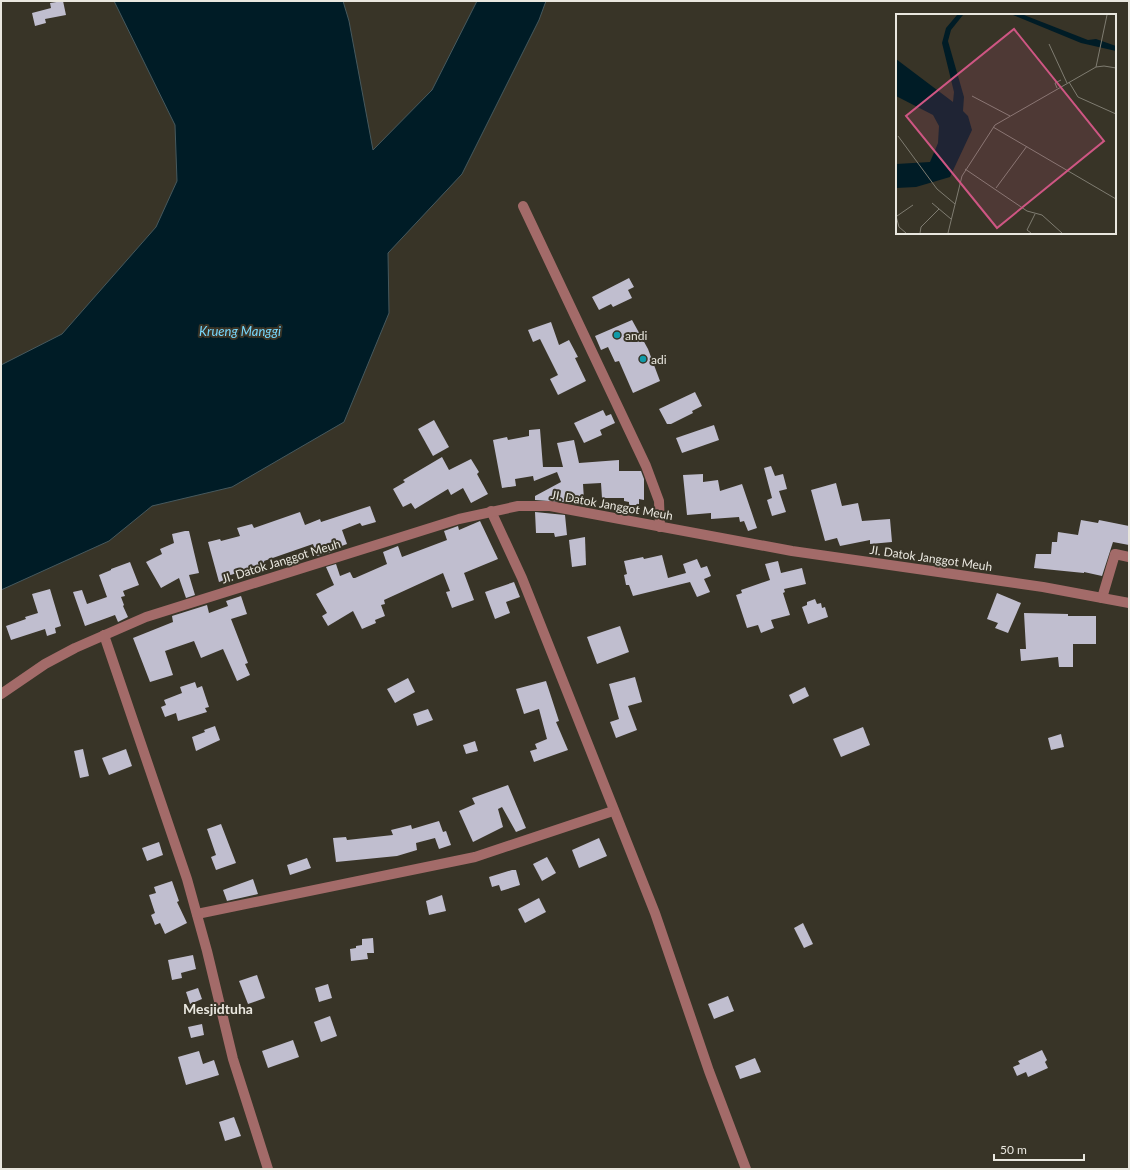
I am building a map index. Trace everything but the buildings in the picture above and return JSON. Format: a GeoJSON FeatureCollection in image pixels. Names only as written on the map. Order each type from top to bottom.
{"type":"FeatureCollection","features":[{"type":"Feature","properties":{"kind":"street"},"geometry":{"type":"LineString","coordinates":[[523,206],[646,466],[659,500],[660,527]]}},
{"type":"Feature","properties":{"kind":"street","name":"JI. Datok Janggot Meuh"},"geometry":{"type":"LineString","coordinates":[[1,694],[45,664],[104,635],[146,617],[207,597],[491,511],[518,506],[550,506],[792,551],[1043,587],[1129,603]]}},
{"type":"Feature","properties":{"kind":"street"},"geometry":{"type":"LineString","coordinates":[[491,511],[522,578],[655,913],[709,1071],[746,1169]]}},
{"type":"Feature","properties":{"kind":"street"},"geometry":{"type":"LineString","coordinates":[[1102,598],[1115,554],[1129,557]]}},
{"type":"Feature","properties":{"kind":"street"},"geometry":{"type":"LineString","coordinates":[[104,635],[197,914],[233,1059],[268,1169]]}},
{"type":"Feature","properties":{"kind":"street"},"geometry":{"type":"LineString","coordinates":[[197,914],[475,857],[613,810]]}},
{"type":"Feature","properties":{"kind":"water","name":"Krueng Manggi"},"geometry":{"type":"Polygon","coordinates":[[[114,1],[343,1],[349,21],[373,150],[432,90],[477,1],[546,1],[539,20],[462,174],[388,253],[389,313],[344,422],[232,487],[152,506],[109,541],[1,590],[1,365],[62,334],[156,227],[177,181],[175,125],[114,1]]]}},
{"type":"Feature","properties":{"kind":"place","name":"andi"},"geometry":{"type":"Point","coordinates":[617,335]}},
{"type":"Feature","properties":{"kind":"place","name":"adi"},"geometry":{"type":"Point","coordinates":[643,359]}},
{"type":"Feature","properties":{"kind":"district","name":"Mesjidtuha"},"geometry":{"type":"Point","coordinates":[218,1008]}}]}
